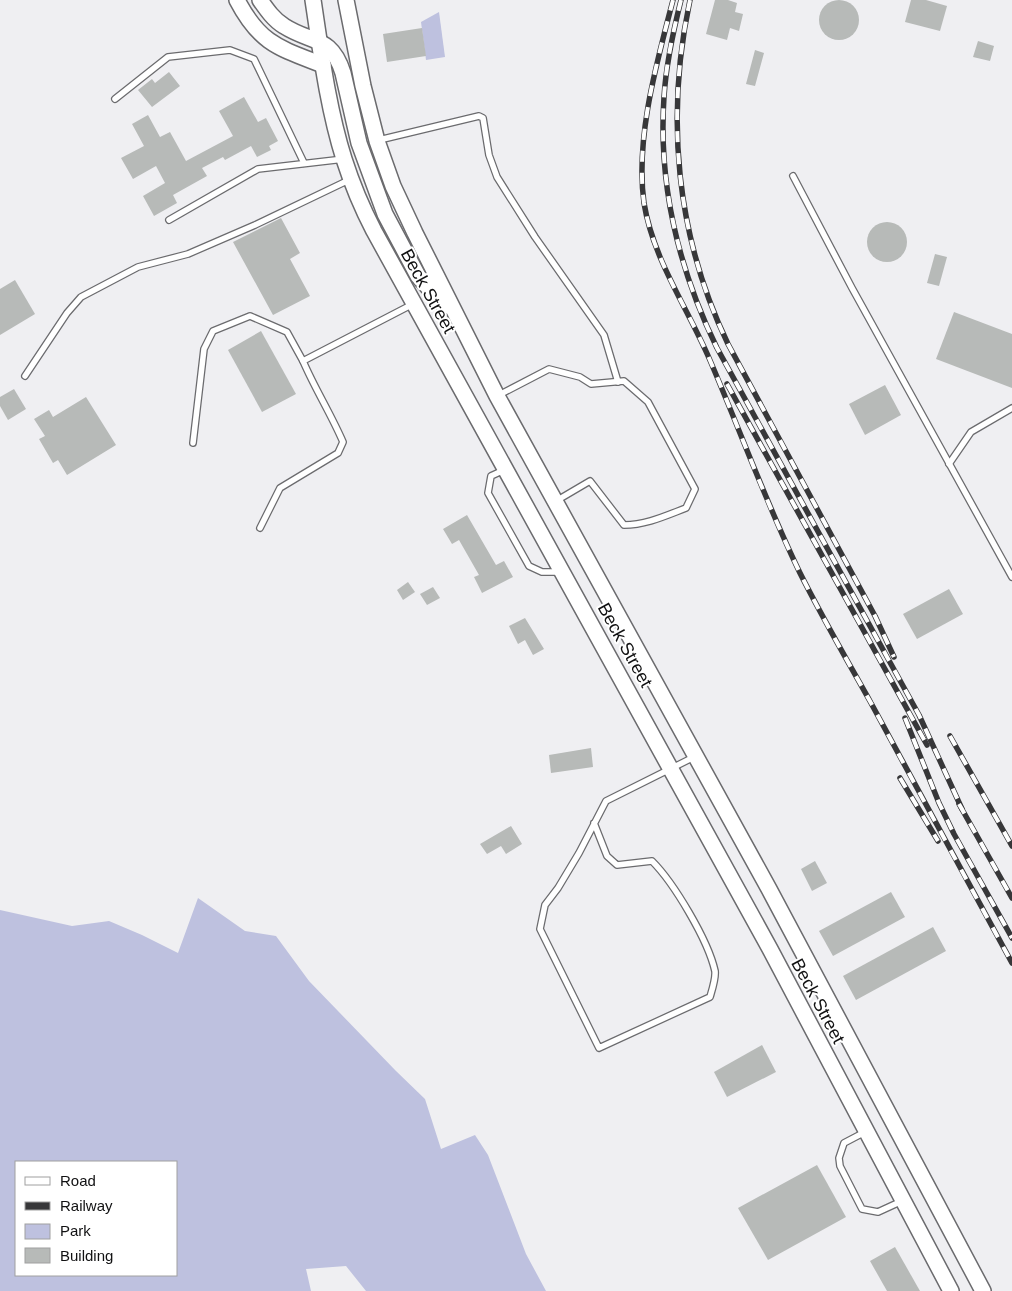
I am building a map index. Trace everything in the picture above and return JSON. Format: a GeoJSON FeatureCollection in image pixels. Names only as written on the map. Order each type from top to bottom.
{"type":"FeatureCollection","features":[{"type":"Feature","properties":{"kind":"main road"},"geometry":{"type":"LineString","coordinates":[[237,0],[243,12],[260,35],[279,48],[323,65]]}},
{"type":"Feature","properties":{"kind":"main road"},"geometry":{"type":"LineString","coordinates":[[260,0],[270,14],[284,26],[319,41],[333,51],[340,62],[358,143],[396,236],[418,276],[458,320]]}},
{"type":"Feature","properties":{"kind":"main road","name":"Beck Street"},"geometry":{"type":"LineString","coordinates":[[312,0],[334,122],[351,179],[374,231],[671,769],[951,1291]]}},
{"type":"Feature","properties":{"kind":"main road","name":"Beck Street"},"geometry":{"type":"LineString","coordinates":[[346,0],[363,86],[377,141],[404,210],[458,320],[554,502],[774,897],[983,1291]]}},
{"type":"Feature","properties":{"kind":"lane"},"geometry":{"type":"LineString","coordinates":[[115,99],[168,57],[230,50],[254,59],[304,164]]}},
{"type":"Feature","properties":{"kind":"lane"},"geometry":{"type":"LineString","coordinates":[[377,141],[479,116],[483,118],[489,155],[497,177],[604,335],[618,382]]}},
{"type":"Feature","properties":{"kind":"lane"},"geometry":{"type":"LineString","coordinates":[[169,220],[258,169],[344,159]]}},
{"type":"Feature","properties":{"kind":"lane"},"geometry":{"type":"LineString","coordinates":[[794,176],[852,288],[1012,577]]}},
{"type":"Feature","properties":{"kind":"lane"},"geometry":{"type":"LineString","coordinates":[[25,376],[66,313],[81,298],[138,267],[188,254],[255,225],[351,179]]}},
{"type":"Feature","properties":{"kind":"lane"},"geometry":{"type":"LineString","coordinates":[[304,361],[413,304]]}},
{"type":"Feature","properties":{"kind":"lane"},"geometry":{"type":"LineString","coordinates":[[193,443],[204,350],[212,331],[250,316],[287,332],[304,361],[343,442],[338,453],[280,488],[260,528]]}},
{"type":"Feature","properties":{"kind":"lane"},"geometry":{"type":"LineString","coordinates":[[497,396],[548,368],[580,378],[591,384],[624,381],[648,402],[695,489],[686,508],[653,521],[635,525],[624,525],[590,480],[554,502]]}},
{"type":"Feature","properties":{"kind":"lane"},"geometry":{"type":"LineString","coordinates":[[949,464],[971,432],[1012,408]]}},
{"type":"Feature","properties":{"kind":"lane"},"geometry":{"type":"LineString","coordinates":[[506,470],[491,476],[488,493],[529,566],[542,572],[563,572]]}},
{"type":"Feature","properties":{"kind":"lane"},"geometry":{"type":"LineString","coordinates":[[594,823],[607,856],[617,865],[652,861],[664,873],[701,934],[716,973],[710,997],[599,1048],[540,929],[545,905],[558,888],[579,853],[594,823],[606,801],[696,756]]}},
{"type":"Feature","properties":{"kind":"lane"},"geometry":{"type":"LineString","coordinates":[[866,1131],[846,1141],[839,1158],[840,1166],[862,1209],[878,1212],[903,1201]]}},
{"type":"Feature","properties":{"kind":"green space"},"geometry":{"type":"Polygon","coordinates":[[[439,12],[445,57],[426,60],[421,22],[439,12]]]}},
{"type":"Feature","properties":{"kind":"green space"},"geometry":{"type":"Polygon","coordinates":[[[198,898],[245,931],[276,936],[309,981],[425,1099],[441,1149],[475,1135],[488,1155],[526,1254],[546,1291],[366,1291],[346,1266],[306,1269],[311,1291],[0,1291],[0,910],[72,926],[109,921],[178,953],[198,898]]]}},
{"type":"Feature","properties":{"kind":"building"},"geometry":{"type":"Polygon","coordinates":[[[715,0],[728,0],[737,3],[735,12],[743,14],[739,31],[730,28],[727,40],[706,34],[715,0]]]}},
{"type":"Feature","properties":{"kind":"building"},"geometry":{"type":"Polygon","coordinates":[[[839,0],[853,6],[859,20],[853,34],[839,40],[825,34],[819,20],[825,6],[839,0]]]}},
{"type":"Feature","properties":{"kind":"building"},"geometry":{"type":"Polygon","coordinates":[[[911,0],[926,0],[947,6],[940,31],[905,22],[911,0]]]}},
{"type":"Feature","properties":{"kind":"building"},"geometry":{"type":"Polygon","coordinates":[[[422,28],[426,56],[387,62],[383,34],[422,28]]]}},
{"type":"Feature","properties":{"kind":"building"},"geometry":{"type":"Polygon","coordinates":[[[978,41],[994,46],[990,61],[973,57],[978,41]]]}},
{"type":"Feature","properties":{"kind":"building"},"geometry":{"type":"Polygon","coordinates":[[[755,50],[764,53],[755,86],[746,84],[755,50]]]}},
{"type":"Feature","properties":{"kind":"building"},"geometry":{"type":"Polygon","coordinates":[[[169,72],[180,86],[152,107],[138,90],[152,79],[155,83],[169,72]]]}},
{"type":"Feature","properties":{"kind":"building"},"geometry":{"type":"Polygon","coordinates":[[[244,97],[258,122],[266,118],[278,141],[269,146],[271,150],[257,157],[251,146],[225,160],[223,157],[202,168],[207,176],[173,195],[177,203],[154,216],[143,196],[165,183],[156,166],[133,179],[121,158],[144,146],[132,124],[148,115],[160,137],[170,132],[186,161],[233,136],[219,111],[244,97]]]}},
{"type":"Feature","properties":{"kind":"building"},"geometry":{"type":"Polygon","coordinates":[[[281,218],[300,253],[290,259],[310,296],[273,315],[233,242],[281,218]]]}},
{"type":"Feature","properties":{"kind":"building"},"geometry":{"type":"Polygon","coordinates":[[[887,222],[901,228],[907,242],[901,256],[887,262],[873,256],[867,242],[873,228],[887,222]]]}},
{"type":"Feature","properties":{"kind":"building"},"geometry":{"type":"Polygon","coordinates":[[[935,254],[947,257],[939,286],[927,283],[935,254]]]}},
{"type":"Feature","properties":{"kind":"building"},"geometry":{"type":"Polygon","coordinates":[[[15,280],[35,314],[0,335],[0,289],[15,280]]]}},
{"type":"Feature","properties":{"kind":"building"},"geometry":{"type":"Polygon","coordinates":[[[954,312],[1012,334],[1012,388],[936,359],[954,312]]]}},
{"type":"Feature","properties":{"kind":"building"},"geometry":{"type":"Polygon","coordinates":[[[261,331],[296,394],[262,412],[228,350],[261,331]]]}},
{"type":"Feature","properties":{"kind":"building"},"geometry":{"type":"Polygon","coordinates":[[[885,385],[901,415],[865,435],[849,404],[885,385]]]}},
{"type":"Feature","properties":{"kind":"building"},"geometry":{"type":"Polygon","coordinates":[[[14,389],[26,409],[8,420],[0,406],[0,397],[14,389]]]}},
{"type":"Feature","properties":{"kind":"building"},"geometry":{"type":"Polygon","coordinates":[[[86,397],[116,445],[67,475],[58,460],[53,463],[39,439],[45,436],[34,419],[49,410],[53,417],[86,397]]]}},
{"type":"Feature","properties":{"kind":"building"},"geometry":{"type":"Polygon","coordinates":[[[467,515],[496,565],[504,561],[513,577],[482,593],[474,577],[479,575],[459,540],[452,544],[443,529],[467,515]]]}},
{"type":"Feature","properties":{"kind":"building"},"geometry":{"type":"Polygon","coordinates":[[[408,582],[415,592],[403,600],[397,590],[408,582]]]}},
{"type":"Feature","properties":{"kind":"building"},"geometry":{"type":"Polygon","coordinates":[[[433,587],[440,598],[427,605],[420,594],[433,587]]]}},
{"type":"Feature","properties":{"kind":"building"},"geometry":{"type":"Polygon","coordinates":[[[949,589],[963,614],[917,639],[903,614],[949,589]]]}},
{"type":"Feature","properties":{"kind":"building"},"geometry":{"type":"Polygon","coordinates":[[[525,618],[544,649],[533,655],[525,640],[518,644],[509,626],[525,618]]]}},
{"type":"Feature","properties":{"kind":"building"},"geometry":{"type":"Polygon","coordinates":[[[591,748],[593,767],[551,773],[549,755],[591,748]]]}},
{"type":"Feature","properties":{"kind":"building"},"geometry":{"type":"Polygon","coordinates":[[[511,826],[522,844],[506,854],[501,846],[487,854],[480,844],[511,826]]]}},
{"type":"Feature","properties":{"kind":"building"},"geometry":{"type":"Polygon","coordinates":[[[815,861],[827,883],[812,891],[801,869],[815,861]]]}},
{"type":"Feature","properties":{"kind":"building"},"geometry":{"type":"Polygon","coordinates":[[[891,892],[905,917],[833,956],[819,931],[891,892]]]}},
{"type":"Feature","properties":{"kind":"building"},"geometry":{"type":"Polygon","coordinates":[[[933,927],[946,951],[856,1000],[843,976],[933,927]]]}},
{"type":"Feature","properties":{"kind":"building"},"geometry":{"type":"Polygon","coordinates":[[[762,1045],[776,1072],[727,1097],[714,1072],[762,1045]]]}},
{"type":"Feature","properties":{"kind":"building"},"geometry":{"type":"Polygon","coordinates":[[[817,1165],[846,1217],[768,1260],[738,1208],[817,1165]]]}},
{"type":"Feature","properties":{"kind":"building"},"geometry":{"type":"Polygon","coordinates":[[[895,1247],[920,1291],[887,1291],[870,1261],[895,1247]]]}},
{"type":"Feature","properties":{"kind":"railway"},"geometry":{"type":"LineString","coordinates":[[673,0],[654,74],[642,153],[644,203],[648,224],[655,244],[709,358],[764,493],[800,573],[1012,963]]}},
{"type":"Feature","properties":{"kind":"railway"},"geometry":{"type":"LineString","coordinates":[[681,0],[666,72],[663,130],[664,162],[674,226],[692,288],[717,348],[919,715],[962,809]]}},
{"type":"Feature","properties":{"kind":"railway"},"geometry":{"type":"LineString","coordinates":[[690,0],[682,44],[677,132],[680,175],[687,219],[710,303],[728,344],[875,616],[894,657]]}},
{"type":"Feature","properties":{"kind":"railway"},"geometry":{"type":"LineString","coordinates":[[727,384],[927,745]]}},
{"type":"Feature","properties":{"kind":"railway"},"geometry":{"type":"LineString","coordinates":[[905,718],[939,803],[954,834],[1012,938]]}},
{"type":"Feature","properties":{"kind":"railway"},"geometry":{"type":"LineString","coordinates":[[950,736],[1012,846]]}},
{"type":"Feature","properties":{"kind":"railway"},"geometry":{"type":"LineString","coordinates":[[900,778],[938,841]]}},
{"type":"Feature","properties":{"kind":"railway"},"geometry":{"type":"LineString","coordinates":[[959,804],[1012,898]]}}]}
